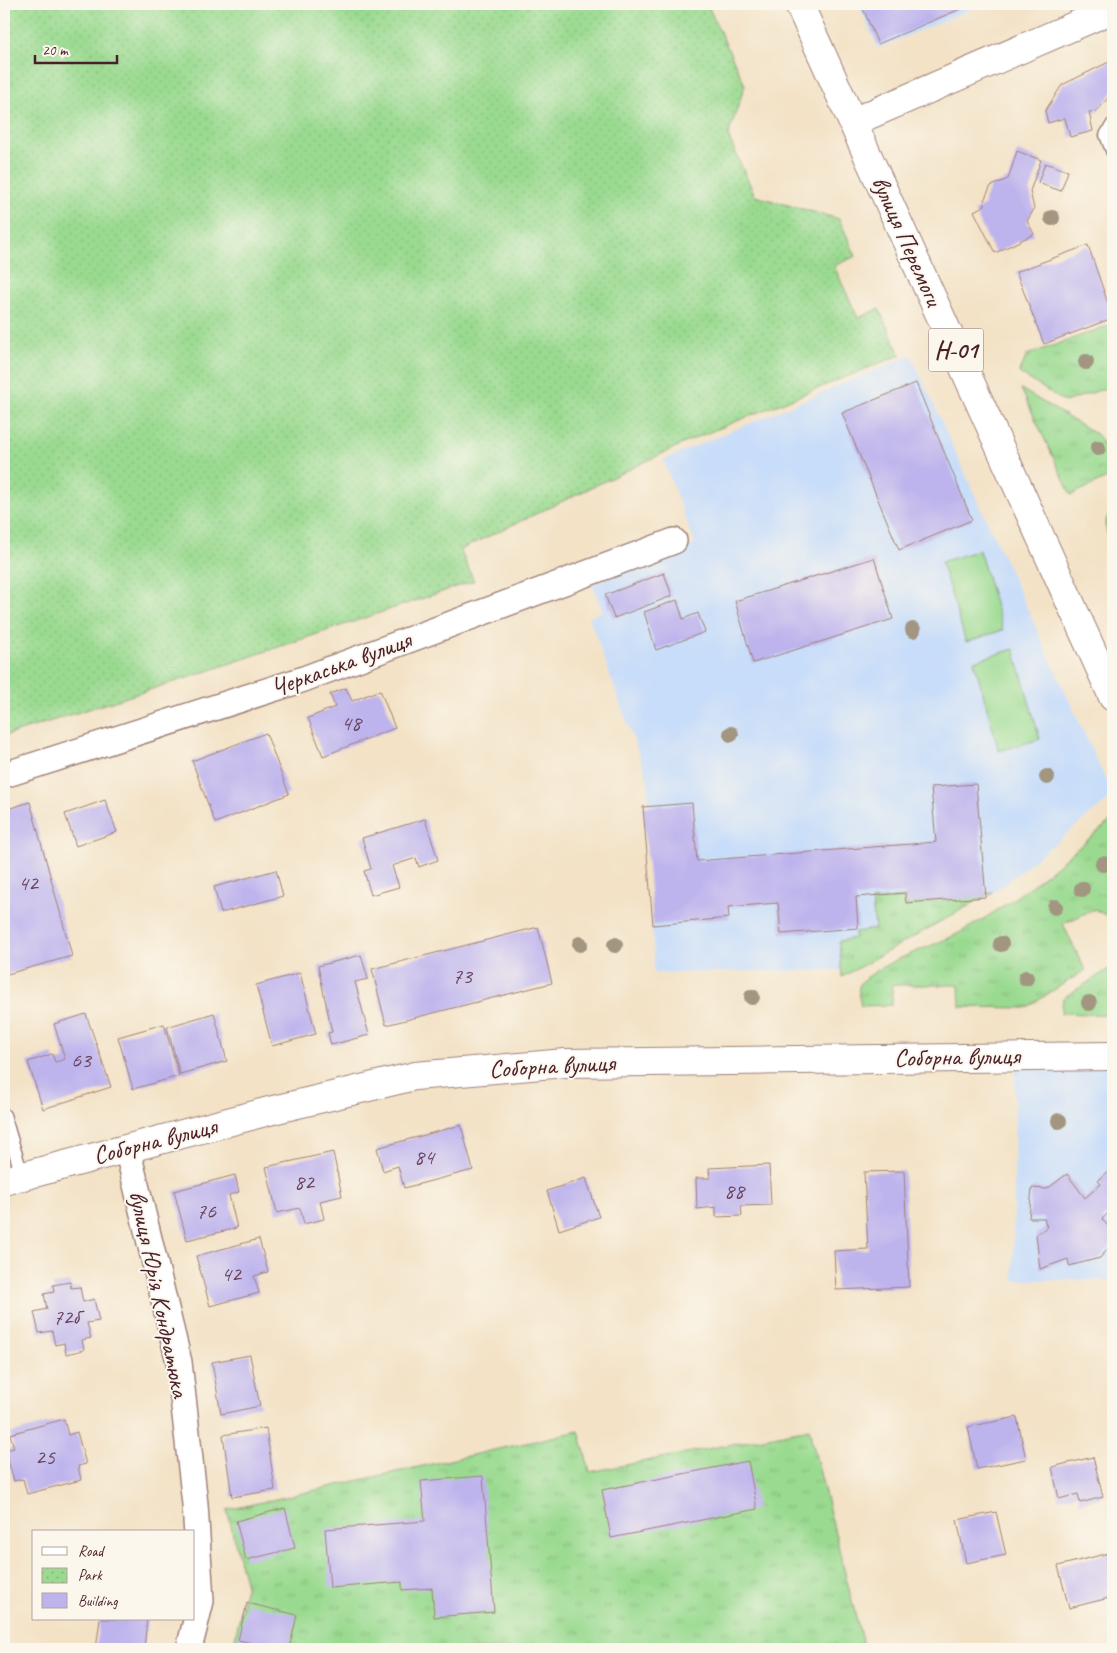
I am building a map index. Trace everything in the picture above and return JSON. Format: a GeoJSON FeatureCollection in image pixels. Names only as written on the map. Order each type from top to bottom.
{"type":"FeatureCollection","features":[{"type":"Feature","properties":{"kind":"main road","name":"вулиця Перемоги"},"geometry":{"type":"LineString","coordinates":[[799,4],[1113,696]]}},
{"type":"Feature","properties":{"kind":"main road"},"geometry":{"type":"LineString","coordinates":[[853,122],[1113,9]]}},
{"type":"Feature","properties":{"kind":"main road","name":"Соборна вулиця"},"geometry":{"type":"LineString","coordinates":[[13,1178],[415,1076],[564,1062],[1113,1056]]}},
{"type":"Feature","properties":{"kind":"street","name":"Черкаська вулиця"},"geometry":{"type":"LineString","coordinates":[[4,775],[301,680],[674,541]]}},
{"type":"Feature","properties":{"kind":"street","name":"вулиця Юрія Кондратюка"},"geometry":{"type":"LineString","coordinates":[[127,1148],[179,1362],[195,1504],[201,1601],[189,1649]]}},
{"type":"Feature","properties":{"kind":"lane"},"geometry":{"type":"LineString","coordinates":[[1113,124],[1106,134],[1113,153]]}},
{"type":"Feature","properties":{"kind":"lane"},"geometry":{"type":"LineString","coordinates":[[4,1116],[13,1178]]}},
{"type":"Feature","properties":{"kind":"shaded area"},"geometry":{"type":"Polygon","coordinates":[[[858,4],[983,4],[878,48],[858,4]]]}},
{"type":"Feature","properties":{"kind":"shaded area"},"geometry":{"type":"Polygon","coordinates":[[[911,355],[1113,796],[996,891],[839,970],[654,973],[648,780],[589,617],[603,611],[592,584],[695,544],[663,460],[911,355]]]}},
{"type":"Feature","properties":{"kind":"shaded area"},"geometry":{"type":"Polygon","coordinates":[[[1113,1064],[1113,1280],[1013,1280],[1015,1065],[1113,1064]]]}},
{"type":"Feature","properties":{"kind":"green space"},"geometry":{"type":"Polygon","coordinates":[[[15,4],[707,4],[745,85],[728,136],[755,196],[839,219],[856,256],[834,266],[858,318],[879,309],[900,355],[695,438],[460,550],[474,581],[190,677],[4,736],[4,11],[15,4]]]}},
{"type":"Feature","properties":{"kind":"green space"},"geometry":{"type":"Polygon","coordinates":[[[1113,324],[1106,388],[1065,402],[1019,373],[1027,355],[1113,324]]]}},
{"type":"Feature","properties":{"kind":"green space"},"geometry":{"type":"Polygon","coordinates":[[[1021,389],[1099,436],[1113,475],[1071,495],[1021,389]]]}},
{"type":"Feature","properties":{"kind":"green space"},"geometry":{"type":"Polygon","coordinates":[[[1113,503],[1113,558],[1105,524],[1113,503]]]}},
{"type":"Feature","properties":{"kind":"green space"},"geometry":{"type":"Polygon","coordinates":[[[979,550],[1003,630],[966,642],[941,562],[979,550]]]}},
{"type":"Feature","properties":{"kind":"green space"},"geometry":{"type":"Polygon","coordinates":[[[1014,649],[1040,739],[999,751],[974,661],[1014,649]]]}},
{"type":"Feature","properties":{"kind":"green space"},"geometry":{"type":"Polygon","coordinates":[[[1113,819],[1113,919],[1094,909],[1063,924],[1085,970],[1026,1008],[960,1007],[959,985],[892,985],[892,1005],[861,1006],[859,988],[865,979],[886,965],[949,938],[982,920],[1021,894],[1113,819]]]}},
{"type":"Feature","properties":{"kind":"green space"},"geometry":{"type":"Polygon","coordinates":[[[993,892],[842,977],[839,941],[855,938],[855,932],[875,929],[872,900],[907,897],[907,905],[993,892]]]}},
{"type":"Feature","properties":{"kind":"green space"},"geometry":{"type":"Polygon","coordinates":[[[1109,969],[1113,971],[1113,1015],[1061,1013],[1063,998],[1109,969]]]}},
{"type":"Feature","properties":{"kind":"green space"},"geometry":{"type":"Polygon","coordinates":[[[809,1429],[864,1649],[233,1649],[246,1586],[227,1510],[579,1431],[590,1472],[809,1429]]]}},
{"type":"Feature","properties":{"kind":"building"},"geometry":{"type":"Polygon","coordinates":[[[861,4],[972,4],[878,44],[861,4]]]}},
{"type":"Feature","properties":{"kind":"building"},"geometry":{"type":"Polygon","coordinates":[[[1113,60],[1113,92],[1097,111],[1089,112],[1093,131],[1070,137],[1065,118],[1048,123],[1045,111],[1062,85],[1113,60]]]}},
{"type":"Feature","properties":{"kind":"building"},"geometry":{"type":"Polygon","coordinates":[[[1017,151],[1041,160],[1030,191],[1034,209],[1027,221],[1034,234],[995,253],[974,211],[985,205],[984,200],[991,186],[1008,179],[1017,151]]]}},
{"type":"Feature","properties":{"kind":"building"},"geometry":{"type":"Polygon","coordinates":[[[1045,163],[1068,171],[1061,191],[1038,183],[1045,163]]]}},
{"type":"Feature","properties":{"kind":"building"},"geometry":{"type":"Polygon","coordinates":[[[1088,245],[1113,318],[1044,344],[1016,272],[1088,245]]]}},
{"type":"Feature","properties":{"kind":"building"},"geometry":{"type":"Polygon","coordinates":[[[916,383],[972,520],[899,550],[842,413],[916,383]]]}},
{"type":"Feature","properties":{"kind":"building"},"geometry":{"type":"Polygon","coordinates":[[[874,558],[893,619],[753,663],[735,601],[874,558]]]}},
{"type":"Feature","properties":{"kind":"building"},"geometry":{"type":"Polygon","coordinates":[[[664,573],[672,596],[614,618],[605,595],[664,573]]]}},
{"type":"Feature","properties":{"kind":"building"},"geometry":{"type":"Polygon","coordinates":[[[677,600],[683,619],[698,613],[705,632],[656,650],[644,612],[677,600]]]}},
{"type":"Feature","properties":{"kind":"building"},"geometry":{"type":"Polygon","coordinates":[[[346,688],[352,701],[380,690],[395,728],[323,756],[308,718],[335,707],[330,694],[346,688]]]}},
{"type":"Feature","properties":{"kind":"building"},"geometry":{"type":"Polygon","coordinates":[[[266,733],[289,794],[215,823],[192,761],[266,733]]]}},
{"type":"Feature","properties":{"kind":"building"},"geometry":{"type":"Polygon","coordinates":[[[976,784],[986,897],[906,903],[905,893],[856,897],[858,928],[781,934],[778,903],[728,907],[729,918],[653,925],[643,807],[692,803],[697,861],[936,842],[931,787],[976,784]]]}},
{"type":"Feature","properties":{"kind":"building"},"geometry":{"type":"Polygon","coordinates":[[[105,800],[117,832],[76,846],[65,814],[105,800]]]}},
{"type":"Feature","properties":{"kind":"building"},"geometry":{"type":"Polygon","coordinates":[[[30,802],[72,956],[4,975],[4,810],[30,802]]]}},
{"type":"Feature","properties":{"kind":"building"},"geometry":{"type":"Polygon","coordinates":[[[425,819],[438,860],[419,867],[416,858],[392,866],[399,887],[371,895],[364,871],[371,869],[362,838],[425,819]]]}},
{"type":"Feature","properties":{"kind":"building"},"geometry":{"type":"Polygon","coordinates":[[[276,870],[283,896],[221,913],[214,887],[276,870]]]}},
{"type":"Feature","properties":{"kind":"building"},"geometry":{"type":"Polygon","coordinates":[[[538,927],[552,983],[386,1025],[372,969],[538,927]]]}},
{"type":"Feature","properties":{"kind":"building"},"geometry":{"type":"Polygon","coordinates":[[[361,955],[368,979],[355,982],[369,1035],[331,1045],[328,1033],[332,1032],[318,966],[361,955]]]}},
{"type":"Feature","properties":{"kind":"building"},"geometry":{"type":"Polygon","coordinates":[[[300,973],[316,1034],[272,1046],[256,985],[300,973]]]}},
{"type":"Feature","properties":{"kind":"building"},"geometry":{"type":"Polygon","coordinates":[[[214,1013],[227,1061],[180,1074],[167,1027],[214,1013]]]}},
{"type":"Feature","properties":{"kind":"building"},"geometry":{"type":"Polygon","coordinates":[[[86,1014],[111,1087],[43,1109],[28,1062],[52,1054],[55,1062],[65,1059],[54,1024],[86,1014]]]}},
{"type":"Feature","properties":{"kind":"building"},"geometry":{"type":"Polygon","coordinates":[[[164,1024],[179,1076],[133,1089],[118,1037],[164,1024]]]}},
{"type":"Feature","properties":{"kind":"building"},"geometry":{"type":"Polygon","coordinates":[[[461,1125],[473,1170],[404,1188],[398,1166],[383,1171],[377,1148],[461,1125]]]}},
{"type":"Feature","properties":{"kind":"building"},"geometry":{"type":"Polygon","coordinates":[[[333,1152],[342,1196],[320,1201],[324,1219],[304,1224],[300,1208],[277,1213],[266,1167],[333,1152]]]}},
{"type":"Feature","properties":{"kind":"building"},"geometry":{"type":"Polygon","coordinates":[[[769,1165],[771,1205],[741,1206],[742,1216],[716,1217],[716,1207],[697,1209],[696,1178],[710,1178],[709,1168],[769,1165]]]}},
{"type":"Feature","properties":{"kind":"building"},"geometry":{"type":"Polygon","coordinates":[[[1113,1167],[1113,1209],[1102,1219],[1113,1232],[1113,1243],[1100,1258],[1069,1266],[1068,1259],[1040,1269],[1036,1234],[1047,1228],[1044,1218],[1029,1218],[1032,1188],[1047,1189],[1067,1174],[1085,1198],[1101,1184],[1098,1181],[1113,1167]]]}},
{"type":"Feature","properties":{"kind":"building"},"geometry":{"type":"Polygon","coordinates":[[[904,1171],[909,1287],[836,1290],[834,1251],[868,1249],[864,1172],[904,1171]]]}},
{"type":"Feature","properties":{"kind":"building"},"geometry":{"type":"Polygon","coordinates":[[[235,1175],[239,1192],[229,1195],[237,1228],[187,1240],[174,1191],[235,1175]]]}},
{"type":"Feature","properties":{"kind":"building"},"geometry":{"type":"Polygon","coordinates":[[[586,1178],[599,1217],[559,1230],[547,1191],[586,1178]]]}},
{"type":"Feature","properties":{"kind":"building"},"geometry":{"type":"Polygon","coordinates":[[[259,1239],[268,1272],[254,1276],[259,1293],[210,1306],[196,1256],[259,1239]]]}},
{"type":"Feature","properties":{"kind":"building"},"geometry":{"type":"Polygon","coordinates":[[[70,1282],[71,1288],[80,1287],[83,1302],[94,1299],[99,1321],[87,1323],[91,1338],[82,1340],[84,1350],[66,1354],[64,1343],[55,1345],[52,1331],[39,1333],[34,1312],[47,1309],[44,1294],[54,1292],[53,1285],[70,1282]]]}},
{"type":"Feature","properties":{"kind":"building"},"geometry":{"type":"Polygon","coordinates":[[[250,1355],[260,1406],[221,1414],[212,1362],[250,1355]]]}},
{"type":"Feature","properties":{"kind":"building"},"geometry":{"type":"Polygon","coordinates":[[[1017,1417],[1026,1459],[977,1469],[968,1427],[1017,1417]]]}},
{"type":"Feature","properties":{"kind":"building"},"geometry":{"type":"Polygon","coordinates":[[[64,1419],[68,1435],[77,1432],[86,1464],[78,1466],[81,1480],[27,1494],[23,1479],[14,1481],[5,1450],[14,1448],[10,1434],[64,1419]]]}},
{"type":"Feature","properties":{"kind":"building"},"geometry":{"type":"Polygon","coordinates":[[[266,1428],[275,1490],[232,1497],[223,1435],[266,1428]]]}},
{"type":"Feature","properties":{"kind":"building"},"geometry":{"type":"Polygon","coordinates":[[[1093,1457],[1103,1497],[1080,1503],[1078,1494],[1059,1499],[1052,1467],[1093,1457]]]}},
{"type":"Feature","properties":{"kind":"building"},"geometry":{"type":"Polygon","coordinates":[[[748,1461],[757,1509],[611,1538],[602,1490],[748,1461]]]}},
{"type":"Feature","properties":{"kind":"building"},"geometry":{"type":"Polygon","coordinates":[[[483,1476],[494,1612],[434,1617],[432,1588],[402,1590],[402,1582],[330,1588],[325,1529],[425,1521],[421,1481],[483,1476]]]}},
{"type":"Feature","properties":{"kind":"building"},"geometry":{"type":"Polygon","coordinates":[[[285,1508],[295,1548],[246,1560],[236,1521],[285,1508]]]}},
{"type":"Feature","properties":{"kind":"building"},"geometry":{"type":"Polygon","coordinates":[[[996,1512],[1006,1555],[966,1563],[957,1520],[996,1512]]]}},
{"type":"Feature","properties":{"kind":"building"},"geometry":{"type":"Polygon","coordinates":[[[1113,1552],[1113,1597],[1069,1608],[1058,1566],[1113,1552]]]}},
{"type":"Feature","properties":{"kind":"building"},"geometry":{"type":"Polygon","coordinates":[[[247,1603],[297,1615],[289,1649],[279,1649],[238,1640],[247,1603]]]}},
{"type":"Feature","properties":{"kind":"building"},"geometry":{"type":"Polygon","coordinates":[[[100,1620],[147,1620],[144,1649],[96,1649],[100,1620]]]}}]}
